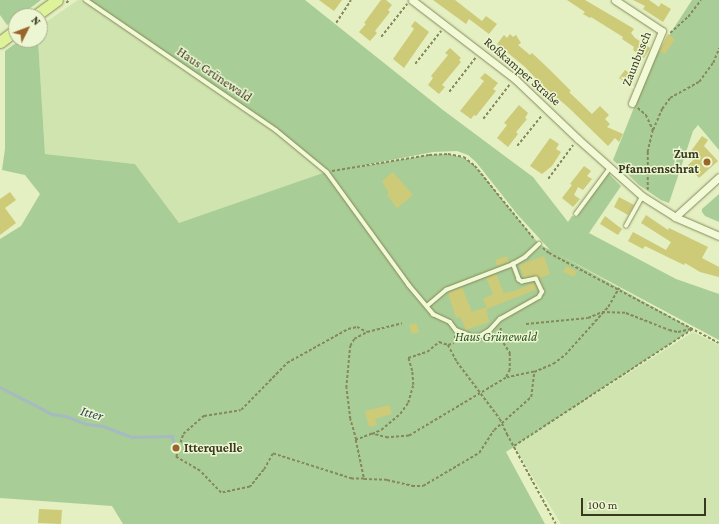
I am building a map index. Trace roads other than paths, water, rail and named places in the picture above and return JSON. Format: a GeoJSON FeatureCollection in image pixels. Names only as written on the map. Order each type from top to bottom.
{"type":"FeatureCollection","features":[{"type":"Feature","properties":{"kind":"main road"},"geometry":{"type":"LineString","coordinates":[[46,8],[57,0]]}},
{"type":"Feature","properties":{"kind":"street","name":"Roßkamper Straße"},"geometry":{"type":"LineString","coordinates":[[411,0],[481,51],[515,79],[610,168],[645,197],[676,217],[719,236]]}},
{"type":"Feature","properties":{"kind":"street","name":"Zaunbusch"},"geometry":{"type":"LineString","coordinates":[[615,0],[662,31],[632,103]]}},
{"type":"Feature","properties":{"kind":"street"},"geometry":{"type":"LineString","coordinates":[[676,217],[719,178]]}},
{"type":"Feature","properties":{"kind":"lane","name":"Haus Grünewald"},"geometry":{"type":"LineString","coordinates":[[86,0],[276,130],[326,172],[409,285],[433,314],[450,322],[456,330],[472,336],[480,336],[490,330],[500,319],[539,297],[542,292],[536,279],[522,282],[519,280],[514,264]]}},
{"type":"Feature","properties":{"kind":"lane"},"geometry":{"type":"LineString","coordinates":[[576,214],[610,168]]}},
{"type":"Feature","properties":{"kind":"lane"},"geometry":{"type":"LineString","coordinates":[[626,226],[645,197]]}},
{"type":"Feature","properties":{"kind":"lane"},"geometry":{"type":"LineString","coordinates":[[427,306],[446,290],[514,264],[525,257],[539,244]]}},
{"type":"Feature","properties":{"kind":"waterway","name":"Itter"},"geometry":{"type":"LineString","coordinates":[[0,387],[52,414],[66,416],[87,424],[103,426],[132,437],[172,436],[176,448]]}},
{"type":"Feature","properties":{"kind":"place","name":"Zum Pfannenschrat"},"geometry":{"type":"Point","coordinates":[707,162]}},
{"type":"Feature","properties":{"kind":"place","name":"Itterquelle"},"geometry":{"type":"Point","coordinates":[176,448]}}]}
